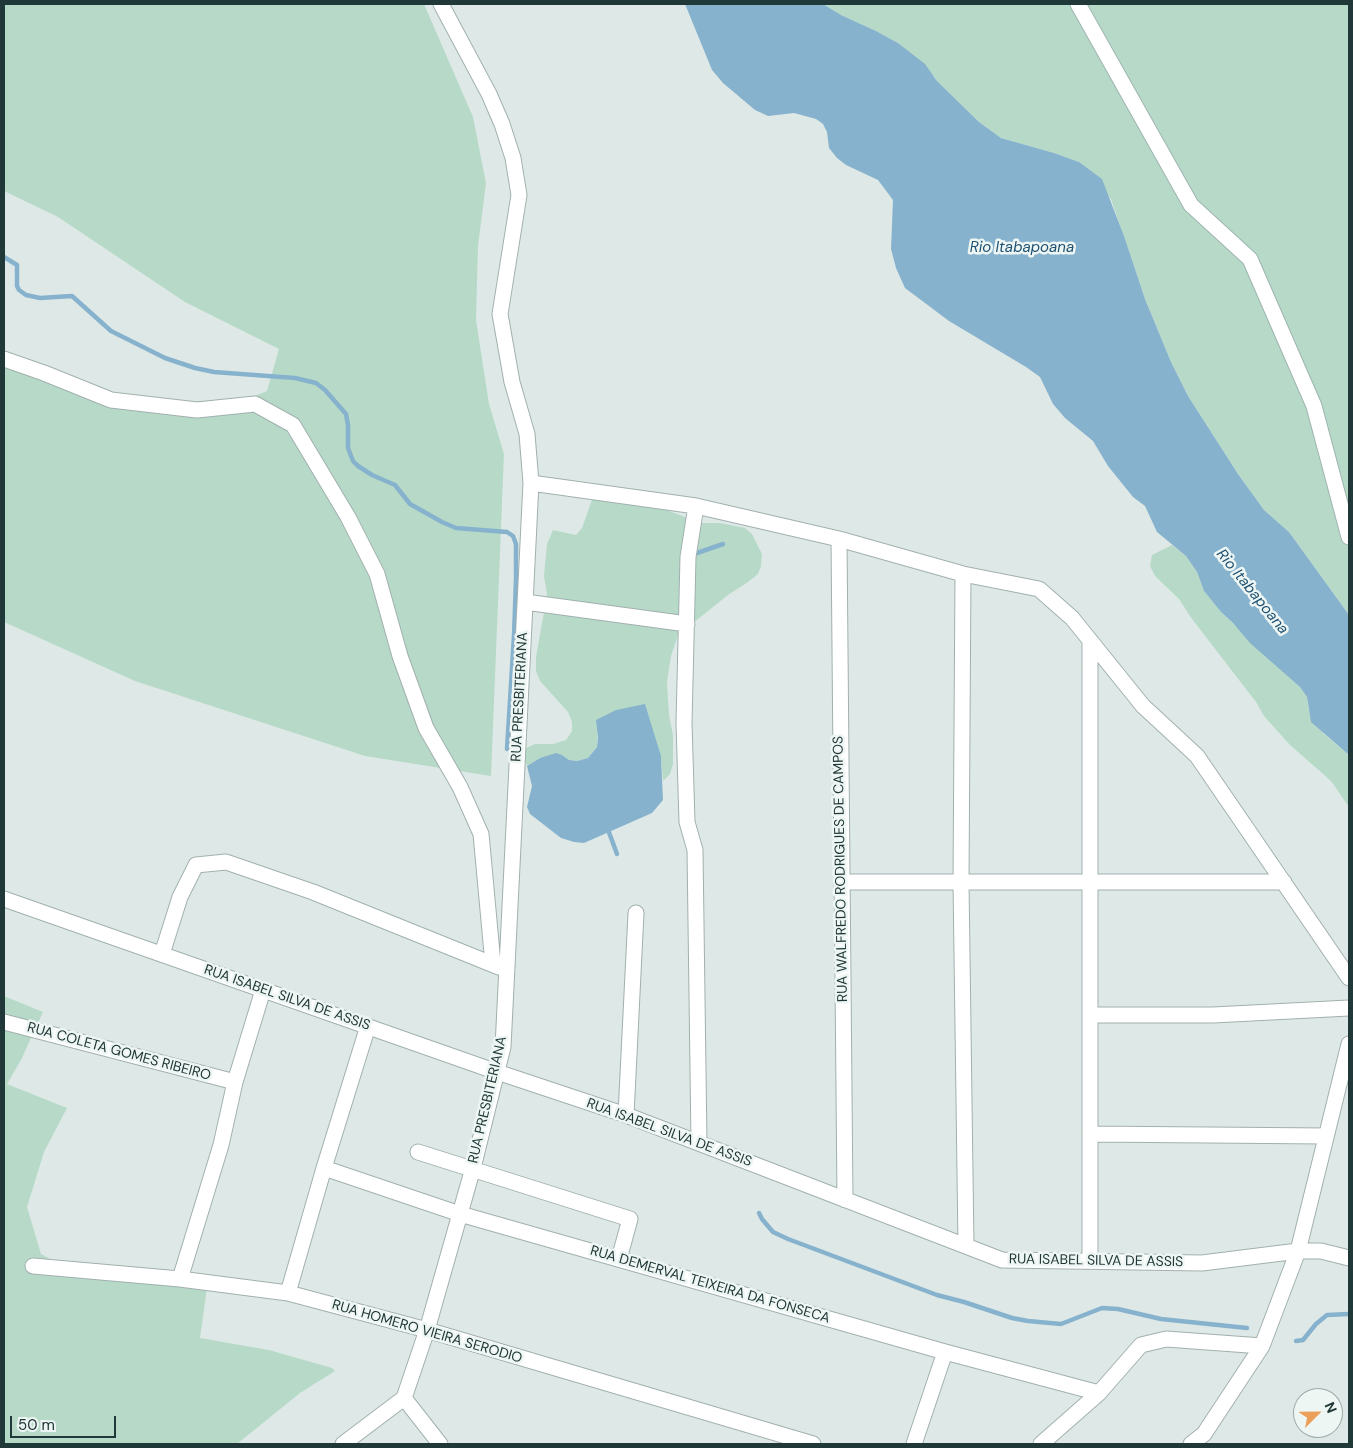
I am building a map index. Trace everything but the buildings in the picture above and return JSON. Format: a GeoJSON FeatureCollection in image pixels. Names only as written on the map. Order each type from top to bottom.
{"type":"FeatureCollection","features":[{"type":"Feature","properties":{"kind":"street","name":"RUA PRESBITERIANA"},"geometry":{"type":"LineString","coordinates":[[404,1398],[427,1330],[473,1168],[503,1046],[531,483],[527,434],[512,382],[500,314],[519,195],[513,158],[502,124],[489,94],[440,4]]}},
{"type":"Feature","properties":{"kind":"street"},"geometry":{"type":"LineString","coordinates":[[1078,4],[1191,206],[1250,259],[1314,406],[1349,537]]}},
{"type":"Feature","properties":{"kind":"street"},"geometry":{"type":"LineString","coordinates":[[4,359],[111,400],[197,410],[255,404],[293,424],[348,517],[377,574],[400,656],[426,728],[460,787],[481,834],[493,964]]}},
{"type":"Feature","properties":{"kind":"street"},"geometry":{"type":"LineString","coordinates":[[531,483],[696,506],[839,538],[963,574],[1039,589],[1072,618],[1143,706],[1197,756],[1349,978]]}},
{"type":"Feature","properties":{"kind":"street"},"geometry":{"type":"LineString","coordinates":[[696,506],[688,557],[684,723],[687,822],[695,850],[699,1143]]}},
{"type":"Feature","properties":{"kind":"street","name":"RUA WALFREDO RODRIGUES DE CAMPOS"},"geometry":{"type":"LineString","coordinates":[[839,538],[845,1200]]}},
{"type":"Feature","properties":{"kind":"street"},"geometry":{"type":"LineString","coordinates":[[963,574],[962,882],[966,1246]]}},
{"type":"Feature","properties":{"kind":"street"},"geometry":{"type":"LineString","coordinates":[[525,602],[687,624]]}},
{"type":"Feature","properties":{"kind":"street"},"geometry":{"type":"LineString","coordinates":[[1090,640],[1090,1261]]}},
{"type":"Feature","properties":{"kind":"street"},"geometry":{"type":"LineString","coordinates":[[162,954],[180,897],[196,865],[226,862],[312,892],[493,964],[507,972]]}},
{"type":"Feature","properties":{"kind":"street"},"geometry":{"type":"LineString","coordinates":[[841,882],[1284,882]]}},
{"type":"Feature","properties":{"kind":"street","name":"RUA ISABEL SILVA DE ASSIS"},"geometry":{"type":"LineString","coordinates":[[4,899],[497,1072],[626,1115],[1002,1260],[1202,1263],[1298,1251],[1321,1251],[1349,1258]]}},
{"type":"Feature","properties":{"kind":"street"},"geometry":{"type":"LineString","coordinates":[[626,1115],[636,913]]}},
{"type":"Feature","properties":{"kind":"street"},"geometry":{"type":"LineString","coordinates":[[180,1279],[220,1145],[235,1082],[263,990]]}},
{"type":"Feature","properties":{"kind":"street"},"geometry":{"type":"LineString","coordinates":[[1090,1015],[1213,1015],[1349,1008]]}},
{"type":"Feature","properties":{"kind":"street","name":"RUA COLETA GOMES RIBEIRO"},"geometry":{"type":"LineString","coordinates":[[4,1022],[235,1082]]}},
{"type":"Feature","properties":{"kind":"street"},"geometry":{"type":"LineString","coordinates":[[288,1293],[368,1026]]}},
{"type":"Feature","properties":{"kind":"street"},"geometry":{"type":"LineString","coordinates":[[1191,1444],[1204,1434],[1262,1346],[1298,1251],[1349,1044]]}},
{"type":"Feature","properties":{"kind":"street"},"geometry":{"type":"LineString","coordinates":[[1090,1134],[1326,1136]]}},
{"type":"Feature","properties":{"kind":"street"},"geometry":{"type":"LineString","coordinates":[[418,1152],[630,1219],[620,1258]]}},
{"type":"Feature","properties":{"kind":"street","name":"RUA DEMERVAL TEIXEIRA DA FONSECA"},"geometry":{"type":"LineString","coordinates":[[324,1168],[460,1214],[945,1352],[1099,1393]]}},
{"type":"Feature","properties":{"kind":"street","name":"RUA HOMERO VIEIRA SERODIO"},"geometry":{"type":"LineString","coordinates":[[33,1266],[180,1279],[288,1293],[427,1330],[813,1444]]}},
{"type":"Feature","properties":{"kind":"street"},"geometry":{"type":"LineString","coordinates":[[1040,1444],[1099,1393],[1141,1345],[1166,1339],[1262,1346]]}},
{"type":"Feature","properties":{"kind":"street"},"geometry":{"type":"LineString","coordinates":[[914,1444],[945,1352]]}},
{"type":"Feature","properties":{"kind":"street"},"geometry":{"type":"LineString","coordinates":[[343,1444],[404,1398],[440,1444]]}},
{"type":"Feature","properties":{"kind":"green space"},"geometry":{"type":"Polygon","coordinates":[[[4,4],[424,4],[473,117],[486,183],[478,246],[476,320],[489,404],[504,454],[491,776],[365,756],[135,681],[4,622],[4,364],[106,395],[227,407],[267,391],[279,349],[185,302],[58,217],[4,191],[4,4]]]}},
{"type":"Feature","properties":{"kind":"green space"},"geometry":{"type":"Polygon","coordinates":[[[823,4],[1349,4],[1349,615],[1289,532],[1264,510],[1238,474],[1188,396],[1171,362],[1145,299],[1111,199],[1079,162],[1001,138],[979,122],[934,76],[898,43],[823,4]]]}},
{"type":"Feature","properties":{"kind":"green space"},"geometry":{"type":"Polygon","coordinates":[[[629,496],[701,523],[720,523],[745,528],[752,534],[762,554],[758,574],[678,635],[671,656],[667,682],[669,715],[673,735],[673,764],[670,774],[663,781],[661,756],[598,728],[597,747],[588,758],[577,761],[569,760],[562,755],[540,758],[527,766],[522,754],[526,748],[535,744],[553,744],[566,740],[572,731],[572,722],[568,712],[540,681],[536,671],[536,657],[547,595],[544,576],[547,544],[553,530],[576,535],[582,528],[593,497],[629,496]]]}},
{"type":"Feature","properties":{"kind":"green space"},"geometry":{"type":"Polygon","coordinates":[[[1172,545],[1186,556],[1197,572],[1204,591],[1221,612],[1300,687],[1307,697],[1309,711],[1324,734],[1349,755],[1349,807],[1331,781],[1290,745],[1264,716],[1256,702],[1192,619],[1179,599],[1155,576],[1150,566],[1152,555],[1172,545]]]}},
{"type":"Feature","properties":{"kind":"green space"},"geometry":{"type":"Polygon","coordinates":[[[4,996],[43,1012],[21,1060],[7,1084],[67,1108],[44,1152],[27,1207],[41,1254],[54,1261],[207,1288],[200,1338],[269,1350],[332,1368],[335,1371],[300,1393],[237,1444],[4,1444],[4,996]]]}},
{"type":"Feature","properties":{"kind":"water","name":"Rio Itabapoana"},"geometry":{"type":"Polygon","coordinates":[[[685,4],[823,4],[898,43],[925,64],[937,81],[979,122],[1001,138],[1079,162],[1102,179],[1145,299],[1171,362],[1188,396],[1238,474],[1264,510],[1289,532],[1349,615],[1349,755],[1311,722],[1307,697],[1300,687],[1250,643],[1221,612],[1204,591],[1197,572],[1186,556],[1157,532],[1145,506],[1133,497],[1108,466],[1093,441],[1065,418],[1053,404],[1040,377],[949,321],[905,288],[896,268],[891,249],[893,200],[878,180],[846,165],[837,158],[829,148],[827,132],[823,124],[816,119],[794,113],[768,116],[755,110],[723,83],[712,70],[685,4]]]}},
{"type":"Feature","properties":{"kind":"water"},"geometry":{"type":"Polygon","coordinates":[[[645,704],[661,756],[663,800],[652,813],[584,843],[561,838],[530,814],[527,807],[532,786],[527,766],[540,758],[556,753],[569,760],[577,761],[588,758],[597,747],[596,720],[616,710],[645,704]]]}},
{"type":"Feature","properties":{"kind":"waterway"},"geometry":{"type":"LineString","coordinates":[[4,257],[17,265],[17,286],[26,295],[40,298],[72,296],[111,331],[165,358],[214,372],[295,378],[316,383],[325,390],[346,414],[348,448],[353,461],[358,466],[372,475],[395,485],[410,504],[442,522],[456,528],[507,532],[513,536],[516,544],[516,579],[507,749]]}},
{"type":"Feature","properties":{"kind":"waterway"},"geometry":{"type":"LineString","coordinates":[[697,553],[723,544]]}},
{"type":"Feature","properties":{"kind":"waterway"},"geometry":{"type":"LineString","coordinates":[[607,827],[617,854]]}},
{"type":"Feature","properties":{"kind":"waterway"},"geometry":{"type":"LineString","coordinates":[[759,1213],[773,1232],[788,1239],[937,1295],[1012,1318],[1061,1324],[1102,1308],[1118,1309],[1161,1319],[1247,1328]]}},
{"type":"Feature","properties":{"kind":"waterway"},"geometry":{"type":"LineString","coordinates":[[1296,1341],[1303,1340],[1316,1324],[1327,1315],[1349,1314]]}}]}
